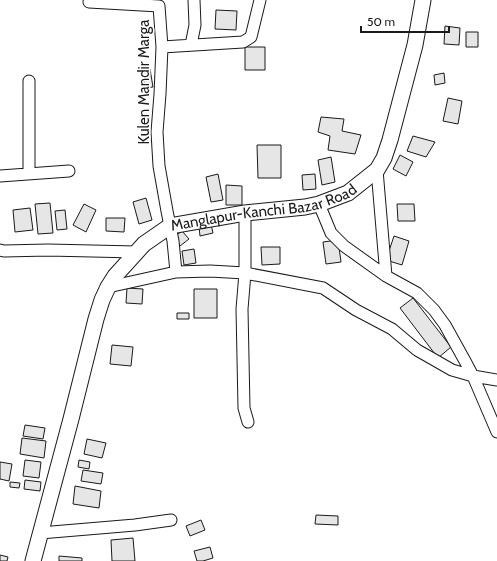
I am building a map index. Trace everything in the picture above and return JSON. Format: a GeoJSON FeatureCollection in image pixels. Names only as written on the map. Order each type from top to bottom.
{"type":"FeatureCollection","features":[{"type":"Feature","properties":{"kind":"street"},"geometry":{"type":"LineString","coordinates":[[191,45],[195,25],[194,0]]}},
{"type":"Feature","properties":{"kind":"street"},"geometry":{"type":"LineString","coordinates":[[162,47],[243,42],[251,37],[260,0]]}},
{"type":"Feature","properties":{"kind":"street","name":"Manglapur-Kanchi Bazar Road"},"geometry":{"type":"LineString","coordinates":[[33,561],[96,319],[102,300],[115,276],[144,244],[170,226],[245,213],[306,207],[319,204],[348,192],[377,170],[384,158],[390,140],[414,45],[423,0]]}},
{"type":"Feature","properties":{"kind":"street","name":"Kulen Mandir Marga"},"geometry":{"type":"LineString","coordinates":[[89,2],[159,6],[162,47],[157,132],[160,166],[173,241],[176,272]]}},
{"type":"Feature","properties":{"kind":"street"},"geometry":{"type":"LineString","coordinates":[[29,81],[30,174]]}},
{"type":"Feature","properties":{"kind":"street"},"geometry":{"type":"LineString","coordinates":[[377,170],[386,276]]}},
{"type":"Feature","properties":{"kind":"street"},"geometry":{"type":"LineString","coordinates":[[0,176],[69,171]]}},
{"type":"Feature","properties":{"kind":"street"},"geometry":{"type":"LineString","coordinates":[[319,204],[332,233],[344,246],[386,276],[417,294],[434,310],[445,325],[473,376],[497,432]]}},
{"type":"Feature","properties":{"kind":"street"},"geometry":{"type":"LineString","coordinates":[[245,213],[245,273],[242,309],[244,408],[248,422]]}},
{"type":"Feature","properties":{"kind":"street"},"geometry":{"type":"LineString","coordinates":[[0,250],[136,252]]}},
{"type":"Feature","properties":{"kind":"street"},"geometry":{"type":"LineString","coordinates":[[108,287],[176,272],[210,271],[245,273],[323,288],[356,310],[392,329],[417,350],[452,370],[473,376],[497,380]]}},
{"type":"Feature","properties":{"kind":"street"},"geometry":{"type":"LineString","coordinates":[[40,533],[135,525],[171,520]]}},
{"type":"Feature","properties":{"kind":"building"},"geometry":{"type":"Polygon","coordinates":[[[216,10],[237,11],[236,30],[215,29],[216,10]]]}},
{"type":"Feature","properties":{"kind":"building"},"geometry":{"type":"Polygon","coordinates":[[[445,26],[460,28],[459,45],[444,44],[445,26]]]}},
{"type":"Feature","properties":{"kind":"building"},"geometry":{"type":"Polygon","coordinates":[[[466,32],[478,32],[478,47],[466,47],[466,32]]]}},
{"type":"Feature","properties":{"kind":"building"},"geometry":{"type":"Polygon","coordinates":[[[245,47],[265,47],[265,70],[245,70],[245,47]]]}},
{"type":"Feature","properties":{"kind":"building"},"geometry":{"type":"Polygon","coordinates":[[[150,69],[153,87],[145,88],[142,70],[150,69]]]}},
{"type":"Feature","properties":{"kind":"building"},"geometry":{"type":"Polygon","coordinates":[[[444,73],[445,83],[435,85],[434,75],[444,73]]]}},
{"type":"Feature","properties":{"kind":"building"},"geometry":{"type":"Polygon","coordinates":[[[448,98],[462,101],[458,124],[443,121],[448,98]]]}},
{"type":"Feature","properties":{"kind":"building"},"geometry":{"type":"Polygon","coordinates":[[[321,117],[344,119],[342,131],[361,135],[355,154],[328,150],[330,136],[318,132],[321,117]]]}},
{"type":"Feature","properties":{"kind":"building"},"geometry":{"type":"Polygon","coordinates":[[[413,136],[435,142],[426,157],[407,151],[413,136]]]}},
{"type":"Feature","properties":{"kind":"building"},"geometry":{"type":"Polygon","coordinates":[[[257,145],[281,145],[281,178],[258,178],[257,145]]]}},
{"type":"Feature","properties":{"kind":"building"},"geometry":{"type":"Polygon","coordinates":[[[400,155],[413,162],[406,176],[393,169],[400,155]]]}},
{"type":"Feature","properties":{"kind":"building"},"geometry":{"type":"Polygon","coordinates":[[[331,157],[335,182],[322,185],[318,160],[331,157]]]}},
{"type":"Feature","properties":{"kind":"building"},"geometry":{"type":"Polygon","coordinates":[[[218,174],[223,200],[211,202],[206,177],[218,174]]]}},
{"type":"Feature","properties":{"kind":"building"},"geometry":{"type":"Polygon","coordinates":[[[315,174],[316,189],[303,190],[302,175],[315,174]]]}},
{"type":"Feature","properties":{"kind":"building"},"geometry":{"type":"Polygon","coordinates":[[[226,185],[242,186],[242,205],[226,205],[226,185]]]}},
{"type":"Feature","properties":{"kind":"building"},"geometry":{"type":"Polygon","coordinates":[[[146,198],[152,220],[139,224],[133,202],[146,198]]]}},
{"type":"Feature","properties":{"kind":"building"},"geometry":{"type":"Polygon","coordinates":[[[50,203],[53,233],[38,234],[35,204],[50,203]]]}},
{"type":"Feature","properties":{"kind":"building"},"geometry":{"type":"Polygon","coordinates":[[[84,204],[96,210],[86,232],[73,225],[84,204]]]}},
{"type":"Feature","properties":{"kind":"building"},"geometry":{"type":"Polygon","coordinates":[[[397,204],[414,204],[415,221],[398,221],[397,204]]]}},
{"type":"Feature","properties":{"kind":"building"},"geometry":{"type":"Polygon","coordinates":[[[30,208],[33,230],[15,232],[13,210],[30,208]]]}},
{"type":"Feature","properties":{"kind":"building"},"geometry":{"type":"Polygon","coordinates":[[[65,210],[67,229],[57,230],[55,211],[65,210]]]}},
{"type":"Feature","properties":{"kind":"building"},"geometry":{"type":"Polygon","coordinates":[[[106,218],[125,218],[124,232],[106,231],[106,218]]]}},
{"type":"Feature","properties":{"kind":"building"},"geometry":{"type":"Polygon","coordinates":[[[211,224],[213,233],[200,236],[199,227],[211,224]]]}},
{"type":"Feature","properties":{"kind":"building"},"geometry":{"type":"Polygon","coordinates":[[[182,231],[189,239],[180,246],[174,237],[182,231]]]}},
{"type":"Feature","properties":{"kind":"building"},"geometry":{"type":"Polygon","coordinates":[[[394,236],[409,241],[402,265],[386,260],[394,236]]]}},
{"type":"Feature","properties":{"kind":"building"},"geometry":{"type":"Polygon","coordinates":[[[338,240],[341,262],[326,264],[323,242],[338,240]]]}},
{"type":"Feature","properties":{"kind":"building"},"geometry":{"type":"Polygon","coordinates":[[[261,247],[280,247],[280,264],[262,265],[261,247]]]}},
{"type":"Feature","properties":{"kind":"building"},"geometry":{"type":"Polygon","coordinates":[[[194,249],[196,263],[184,265],[182,251],[194,249]]]}},
{"type":"Feature","properties":{"kind":"building"},"geometry":{"type":"Polygon","coordinates":[[[127,288],[143,289],[142,304],[126,303],[127,288]]]}},
{"type":"Feature","properties":{"kind":"building"},"geometry":{"type":"Polygon","coordinates":[[[194,289],[217,289],[217,318],[194,318],[194,289]]]}},
{"type":"Feature","properties":{"kind":"building"},"geometry":{"type":"Polygon","coordinates":[[[413,298],[451,347],[438,358],[400,308],[413,298]]]}},
{"type":"Feature","properties":{"kind":"building"},"geometry":{"type":"Polygon","coordinates":[[[177,313],[189,313],[189,319],[177,319],[177,313]]]}},
{"type":"Feature","properties":{"kind":"building"},"geometry":{"type":"Polygon","coordinates":[[[112,345],[133,347],[131,366],[110,364],[112,345]]]}},
{"type":"Feature","properties":{"kind":"building"},"geometry":{"type":"Polygon","coordinates":[[[25,425],[45,428],[43,439],[23,436],[25,425]]]}},
{"type":"Feature","properties":{"kind":"building"},"geometry":{"type":"Polygon","coordinates":[[[22,438],[46,441],[44,458],[20,454],[22,438]]]}},
{"type":"Feature","properties":{"kind":"building"},"geometry":{"type":"Polygon","coordinates":[[[87,439],[106,443],[102,458],[84,454],[87,439]]]}},
{"type":"Feature","properties":{"kind":"building"},"geometry":{"type":"Polygon","coordinates":[[[25,460],[41,462],[39,478],[23,476],[25,460]]]}},
{"type":"Feature","properties":{"kind":"building"},"geometry":{"type":"Polygon","coordinates":[[[79,460],[90,462],[89,469],[78,467],[79,460]]]}},
{"type":"Feature","properties":{"kind":"building"},"geometry":{"type":"Polygon","coordinates":[[[0,462],[12,464],[9,481],[0,479],[0,462]]]}},
{"type":"Feature","properties":{"kind":"building"},"geometry":{"type":"Polygon","coordinates":[[[83,470],[103,473],[101,484],[81,481],[83,470]]]}},
{"type":"Feature","properties":{"kind":"building"},"geometry":{"type":"Polygon","coordinates":[[[25,480],[41,482],[40,491],[24,489],[25,480]]]}},
{"type":"Feature","properties":{"kind":"building"},"geometry":{"type":"Polygon","coordinates":[[[10,482],[20,483],[19,488],[10,487],[10,482]]]}},
{"type":"Feature","properties":{"kind":"building"},"geometry":{"type":"Polygon","coordinates":[[[75,486],[101,491],[99,508],[73,504],[75,486]]]}},
{"type":"Feature","properties":{"kind":"building"},"geometry":{"type":"Polygon","coordinates":[[[316,515],[338,516],[338,525],[315,524],[316,515]]]}},
{"type":"Feature","properties":{"kind":"building"},"geometry":{"type":"Polygon","coordinates":[[[201,520],[205,530],[190,536],[186,526],[201,520]]]}},
{"type":"Feature","properties":{"kind":"building"},"geometry":{"type":"Polygon","coordinates":[[[133,538],[135,561],[112,561],[111,540],[133,538]]]}},
{"type":"Feature","properties":{"kind":"building"},"geometry":{"type":"Polygon","coordinates":[[[210,547],[213,558],[197,561],[194,551],[210,547]]]}},
{"type":"Feature","properties":{"kind":"building"},"geometry":{"type":"Polygon","coordinates":[[[0,555],[8,557],[7,561],[0,561],[0,555]]]}},
{"type":"Feature","properties":{"kind":"building"},"geometry":{"type":"Polygon","coordinates":[[[59,556],[82,558],[82,561],[59,561],[59,556]]]}}]}
